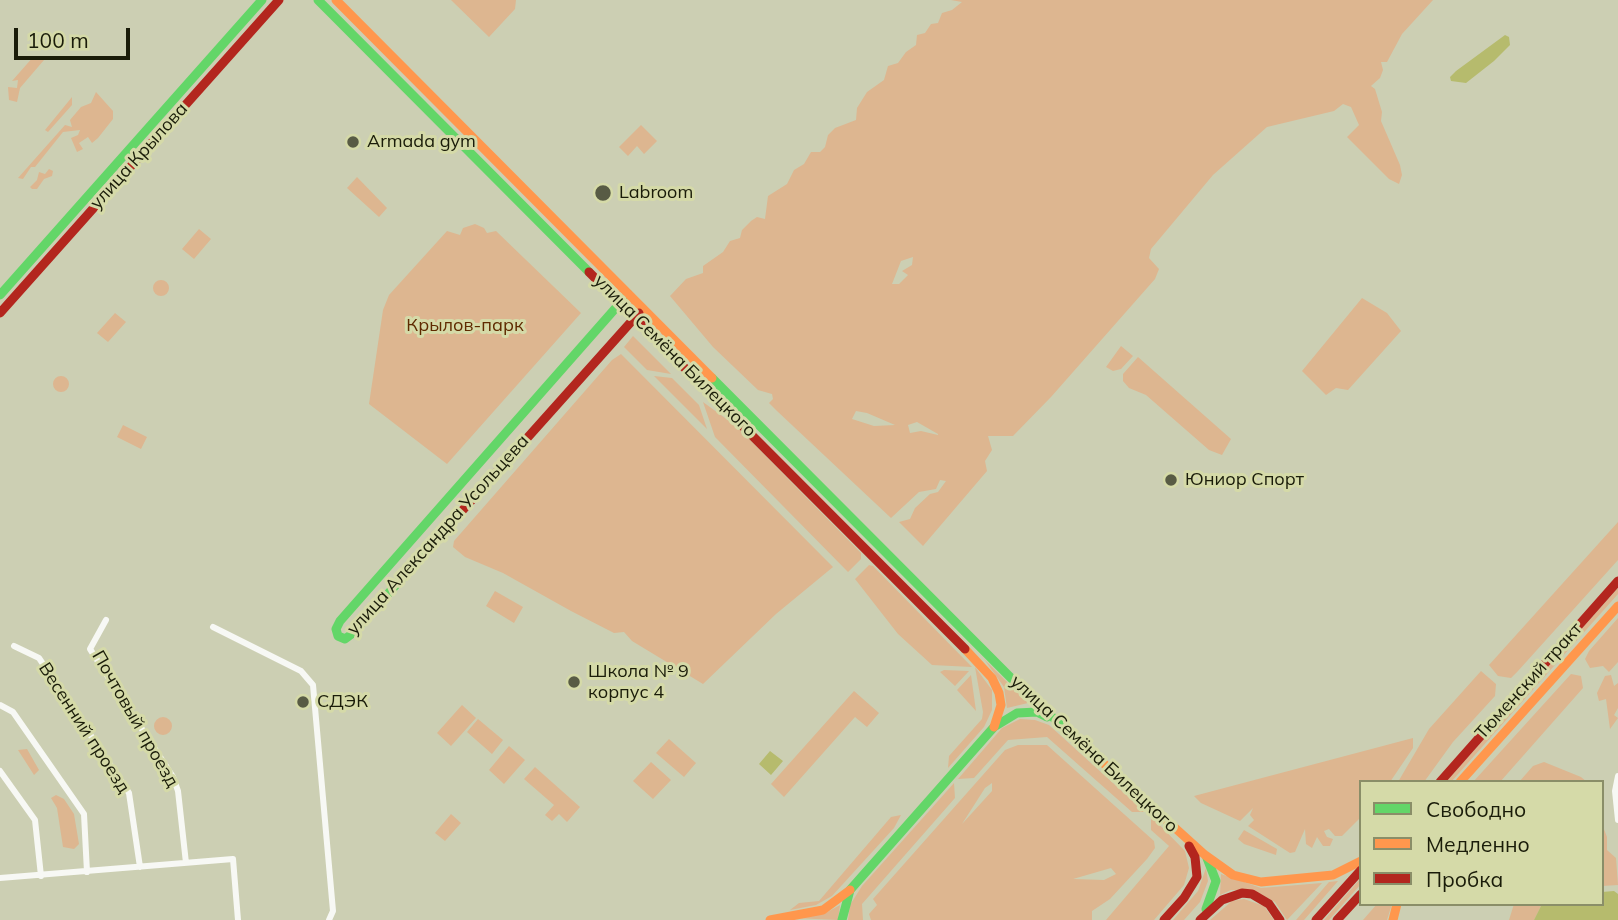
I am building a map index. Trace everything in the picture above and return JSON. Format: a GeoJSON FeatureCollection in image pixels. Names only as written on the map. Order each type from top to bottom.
{"type":"FeatureCollection","features":[{"type":"Feature","properties":{"kind":"main road","name":"улица Крылова"},"geometry":{"type":"LineString","coordinates":[[0,295],[262,0]]}},
{"type":"Feature","properties":{"kind":"main road","name":"улица Крылова"},"geometry":{"type":"LineString","coordinates":[[0,313],[279,0]]}},
{"type":"Feature","properties":{"kind":"main road","name":"улица Семёна Билецкого"},"geometry":{"type":"LineString","coordinates":[[318,0],[979,663],[992,678],[999,693],[1001,705],[994,727]]}},
{"type":"Feature","properties":{"kind":"main road","name":"улица Семёна Билецкого"},"geometry":{"type":"LineString","coordinates":[[336,0],[1057,723],[1205,855],[1233,875],[1261,882],[1333,875],[1359,862]]}},
{"type":"Feature","properties":{"kind":"main road","name":"улица Александра Усольцева"},"geometry":{"type":"LineString","coordinates":[[628,294],[341,621],[336,629],[338,636],[345,639],[354,633],[643,309]]}},
{"type":"Feature","properties":{"kind":"main road","name":"Тюменский тракт"},"geometry":{"type":"LineString","coordinates":[[1442,780],[1618,581]]}},
{"type":"Feature","properties":{"kind":"main road","name":"Тюменский тракт"},"geometry":{"type":"LineString","coordinates":[[1462,780],[1618,606]]}},
{"type":"Feature","properties":{"kind":"main road"},"geometry":{"type":"LineString","coordinates":[[770,920],[824,910],[850,890],[994,727],[1017,713],[1031,712],[1057,723]]}},
{"type":"Feature","properties":{"kind":"main road"},"geometry":{"type":"LineString","coordinates":[[1164,920],[1184,898],[1196,877],[1195,857],[1183,836]]}},
{"type":"Feature","properties":{"kind":"main road"},"geometry":{"type":"LineString","coordinates":[[1198,920],[1211,903],[1215,890],[1215,874],[1205,855]]}},
{"type":"Feature","properties":{"kind":"main road"},"geometry":{"type":"LineString","coordinates":[[1317,920],[1359,872]]}},
{"type":"Feature","properties":{"kind":"main road"},"geometry":{"type":"LineString","coordinates":[[842,920],[850,890]]}},
{"type":"Feature","properties":{"kind":"main road"},"geometry":{"type":"LineString","coordinates":[[1198,920],[1222,900],[1242,893],[1251,894],[1269,904],[1280,920]]}},
{"type":"Feature","properties":{"kind":"main road"},"geometry":{"type":"LineString","coordinates":[[1337,920],[1359,896]]}},
{"type":"Feature","properties":{"kind":"street","name":"Почтовый проезд"},"geometry":{"type":"LineString","coordinates":[[106,620],[90,649],[173,777],[178,791],[186,863]]}},
{"type":"Feature","properties":{"kind":"street"},"geometry":{"type":"LineString","coordinates":[[214,627],[305,673],[313,685],[333,911],[329,920]]}},
{"type":"Feature","properties":{"kind":"street","name":"Весенний проезд"},"geometry":{"type":"LineString","coordinates":[[13,646],[39,658],[129,793],[140,867]]}},
{"type":"Feature","properties":{"kind":"street"},"geometry":{"type":"LineString","coordinates":[[0,705],[13,712],[84,814],[88,872]]}},
{"type":"Feature","properties":{"kind":"street"},"geometry":{"type":"LineString","coordinates":[[0,771],[36,820],[41,876]]}},
{"type":"Feature","properties":{"kind":"street"},"geometry":{"type":"LineString","coordinates":[[1618,776],[1615,791],[1618,820]]}},
{"type":"Feature","properties":{"kind":"street"},"geometry":{"type":"LineString","coordinates":[[0,878],[233,859],[239,920]]}},
{"type":"Feature","properties":{"kind":"green space"},"geometry":{"type":"Polygon","coordinates":[[[451,0],[516,0],[515,9],[489,37],[451,0]]]}},
{"type":"Feature","properties":{"kind":"green space"},"geometry":{"type":"Polygon","coordinates":[[[951,0],[1433,0],[1402,34],[1387,62],[1381,62],[1383,70],[1380,78],[1371,86],[1375,89],[1382,112],[1381,121],[1400,165],[1402,175],[1399,184],[1389,179],[1347,137],[1359,125],[1351,107],[1343,104],[1334,111],[1267,127],[1213,175],[1151,249],[1149,258],[1159,269],[1155,279],[1051,397],[1013,436],[988,436],[992,450],[985,461],[987,471],[923,546],[899,522],[910,519],[915,508],[930,494],[938,492],[946,481],[940,480],[936,489],[919,492],[891,518],[769,403],[773,399],[772,394],[758,390],[713,347],[670,296],[686,279],[703,273],[703,266],[723,252],[730,241],[740,238],[742,230],[751,221],[757,217],[765,219],[768,196],[787,184],[794,170],[804,164],[811,152],[820,152],[825,147],[828,135],[835,128],[856,120],[857,108],[867,92],[884,80],[888,66],[898,63],[906,52],[916,45],[917,35],[925,33],[931,24],[938,23],[942,13],[952,10],[962,2],[951,0]],[[913,257],[901,261],[892,284],[899,284],[908,275],[902,271],[912,265],[913,257]],[[856,411],[852,419],[874,426],[895,425],[856,411]],[[917,422],[908,425],[910,433],[921,431],[938,435],[917,422]]]}},
{"type":"Feature","properties":{"kind":"green space"},"geometry":{"type":"Polygon","coordinates":[[[34,56],[44,60],[20,88],[17,102],[9,100],[8,87],[17,88],[18,80],[12,81],[34,56]]]}},
{"type":"Feature","properties":{"kind":"green space"},"geometry":{"type":"Polygon","coordinates":[[[96,92],[113,111],[113,119],[98,138],[92,143],[88,137],[79,143],[83,149],[77,152],[71,138],[78,135],[80,130],[63,132],[35,167],[31,167],[23,179],[18,178],[65,125],[72,127],[70,120],[81,107],[91,103],[96,92]]]}},
{"type":"Feature","properties":{"kind":"green space"},"geometry":{"type":"Polygon","coordinates":[[[72,97],[72,105],[48,132],[45,130],[72,97]]]}},
{"type":"Feature","properties":{"kind":"green space"},"geometry":{"type":"Polygon","coordinates":[[[641,125],[657,141],[644,154],[637,146],[628,156],[619,147],[641,125]]]}},
{"type":"Feature","properties":{"kind":"green space"},"geometry":{"type":"Polygon","coordinates":[[[49,169],[53,171],[52,176],[44,179],[37,189],[32,189],[30,187],[37,180],[39,172],[45,174],[49,169]]]}},
{"type":"Feature","properties":{"kind":"green space"},"geometry":{"type":"Polygon","coordinates":[[[357,177],[387,208],[379,217],[347,188],[357,177]]]}},
{"type":"Feature","properties":{"kind":"green space","name":"Крылов-парк"},"geometry":{"type":"Polygon","coordinates":[[[475,224],[484,228],[487,233],[496,231],[581,313],[447,464],[369,404],[383,310],[389,295],[447,231],[460,235],[463,228],[475,224]]]}},
{"type":"Feature","properties":{"kind":"green space"},"geometry":{"type":"Polygon","coordinates":[[[199,229],[211,239],[194,259],[182,249],[199,229]]]}},
{"type":"Feature","properties":{"kind":"green space"},"geometry":{"type":"Polygon","coordinates":[[[161,280],[167,282],[167,294],[161,296],[155,294],[153,288],[155,282],[161,280]]]}},
{"type":"Feature","properties":{"kind":"green space"},"geometry":{"type":"Polygon","coordinates":[[[1362,298],[1387,313],[1401,331],[1348,390],[1336,388],[1326,395],[1302,371],[1362,298]]]}},
{"type":"Feature","properties":{"kind":"green space"},"geometry":{"type":"Polygon","coordinates":[[[115,313],[126,322],[108,342],[97,333],[115,313]]]}},
{"type":"Feature","properties":{"kind":"green space"},"geometry":{"type":"Polygon","coordinates":[[[633,336],[671,374],[647,370],[624,347],[633,336]]]}},
{"type":"Feature","properties":{"kind":"green space"},"geometry":{"type":"Polygon","coordinates":[[[1121,346],[1133,356],[1121,369],[1113,371],[1106,367],[1121,346]]]}},
{"type":"Feature","properties":{"kind":"green space"},"geometry":{"type":"Polygon","coordinates":[[[621,354],[833,567],[776,614],[703,684],[632,641],[624,632],[614,633],[503,573],[465,557],[453,547],[454,541],[612,360],[621,354]]]}},
{"type":"Feature","properties":{"kind":"green space"},"geometry":{"type":"Polygon","coordinates":[[[1138,357],[1231,439],[1222,455],[1209,450],[1146,395],[1129,388],[1123,381],[1123,374],[1138,357]]]}},
{"type":"Feature","properties":{"kind":"green space"},"geometry":{"type":"Polygon","coordinates":[[[61,376],[69,384],[61,392],[53,384],[61,376]]]}},
{"type":"Feature","properties":{"kind":"green space"},"geometry":{"type":"Polygon","coordinates":[[[654,376],[672,378],[699,405],[707,429],[654,376]]]}},
{"type":"Feature","properties":{"kind":"green space"},"geometry":{"type":"Polygon","coordinates":[[[703,402],[736,426],[861,553],[861,559],[848,572],[715,437],[703,402]]]}},
{"type":"Feature","properties":{"kind":"green space"},"geometry":{"type":"Polygon","coordinates":[[[123,425],[147,437],[141,449],[117,437],[123,425]]]}},
{"type":"Feature","properties":{"kind":"green space"},"geometry":{"type":"Polygon","coordinates":[[[1618,522],[1618,560],[1511,678],[1498,676],[1489,665],[1618,522]]]}},
{"type":"Feature","properties":{"kind":"green space"},"geometry":{"type":"Polygon","coordinates":[[[869,565],[873,566],[972,667],[932,665],[898,634],[855,579],[869,565]]]}},
{"type":"Feature","properties":{"kind":"green space"},"geometry":{"type":"Polygon","coordinates":[[[1618,588],[1618,594],[1453,780],[1448,780],[1618,588]]]}},
{"type":"Feature","properties":{"kind":"green space"},"geometry":{"type":"Polygon","coordinates":[[[495,591],[523,607],[514,623],[486,606],[495,591]]]}},
{"type":"Feature","properties":{"kind":"green space"},"geometry":{"type":"Polygon","coordinates":[[[1618,618],[1618,662],[1609,672],[1603,666],[1590,668],[1585,659],[1589,651],[1618,618]]]}},
{"type":"Feature","properties":{"kind":"green space"},"geometry":{"type":"Polygon","coordinates":[[[984,659],[1028,703],[1007,708],[1004,687],[984,659]]]}},
{"type":"Feature","properties":{"kind":"green space"},"geometry":{"type":"Polygon","coordinates":[[[975,667],[992,690],[992,710],[984,727],[948,768],[949,756],[982,719],[975,667]]]}},
{"type":"Feature","properties":{"kind":"green space"},"geometry":{"type":"Polygon","coordinates":[[[969,671],[955,686],[940,672],[969,671]]]}},
{"type":"Feature","properties":{"kind":"green space"},"geometry":{"type":"Polygon","coordinates":[[[1481,671],[1496,684],[1495,696],[1453,742],[1425,780],[1399,780],[1429,729],[1481,671]]]}},
{"type":"Feature","properties":{"kind":"green space"},"geometry":{"type":"Polygon","coordinates":[[[1571,674],[1581,676],[1583,688],[1502,780],[1475,780],[1571,674]]]}},
{"type":"Feature","properties":{"kind":"green space"},"geometry":{"type":"Polygon","coordinates":[[[971,675],[976,711],[957,690],[971,675]]]}},
{"type":"Feature","properties":{"kind":"green space"},"geometry":{"type":"Polygon","coordinates":[[[1611,675],[1614,686],[1618,683],[1618,708],[1614,715],[1618,718],[1610,729],[1606,699],[1599,701],[1597,693],[1605,676],[1611,675]]]}},
{"type":"Feature","properties":{"kind":"green space"},"geometry":{"type":"Polygon","coordinates":[[[854,691],[879,713],[867,727],[855,717],[784,797],[771,784],[854,691]]]}},
{"type":"Feature","properties":{"kind":"green space"},"geometry":{"type":"Polygon","coordinates":[[[462,705],[476,718],[451,746],[437,733],[462,705]]]}},
{"type":"Feature","properties":{"kind":"green space"},"geometry":{"type":"Polygon","coordinates":[[[163,717],[171,722],[172,726],[167,734],[163,735],[155,730],[154,726],[159,718],[163,717]]]}},
{"type":"Feature","properties":{"kind":"green space"},"geometry":{"type":"Polygon","coordinates":[[[478,719],[503,740],[492,754],[467,732],[478,719]]]}},
{"type":"Feature","properties":{"kind":"green space"},"geometry":{"type":"Polygon","coordinates":[[[1020,719],[1049,725],[1145,812],[1132,812],[1047,737],[1008,740],[974,778],[958,779],[1002,728],[1020,719]]]}},
{"type":"Feature","properties":{"kind":"green space"},"geometry":{"type":"Polygon","coordinates":[[[1413,738],[1413,748],[1391,780],[1359,780],[1359,819],[1342,836],[1335,836],[1329,829],[1324,831],[1327,837],[1333,839],[1330,846],[1323,846],[1317,837],[1312,848],[1306,844],[1305,829],[1295,852],[1290,853],[1248,826],[1254,820],[1250,815],[1253,808],[1240,821],[1201,803],[1194,796],[1413,738]]]}},
{"type":"Feature","properties":{"kind":"green space"},"geometry":{"type":"Polygon","coordinates":[[[669,739],[696,763],[684,777],[656,753],[669,739]]]}},
{"type":"Feature","properties":{"kind":"green space"},"geometry":{"type":"Polygon","coordinates":[[[1018,745],[1047,745],[1154,841],[1155,848],[1110,899],[1092,911],[1092,920],[871,920],[869,914],[877,905],[873,899],[1005,750],[1018,745]],[[992,783],[985,788],[962,824],[992,791],[992,783]],[[1111,868],[1073,879],[1104,880],[1116,874],[1111,868]]]}},
{"type":"Feature","properties":{"kind":"green space"},"geometry":{"type":"Polygon","coordinates":[[[509,746],[525,760],[504,784],[489,770],[509,746]]]}},
{"type":"Feature","properties":{"kind":"green space"},"geometry":{"type":"Polygon","coordinates":[[[27,749],[39,770],[34,775],[18,750],[27,749]]]}},
{"type":"Feature","properties":{"kind":"green space"},"geometry":{"type":"Polygon","coordinates":[[[651,762],[671,780],[653,799],[633,781],[651,762]]]}},
{"type":"Feature","properties":{"kind":"green space"},"geometry":{"type":"Polygon","coordinates":[[[1544,762],[1585,780],[1521,780],[1533,766],[1544,762]]]}},
{"type":"Feature","properties":{"kind":"green space"},"geometry":{"type":"Polygon","coordinates":[[[535,767],[580,807],[567,822],[559,814],[552,821],[545,815],[554,805],[524,779],[535,767]]]}},
{"type":"Feature","properties":{"kind":"green space"},"geometry":{"type":"Polygon","coordinates":[[[954,783],[955,798],[862,904],[863,920],[848,920],[850,905],[862,886],[954,783]]]}},
{"type":"Feature","properties":{"kind":"green space"},"geometry":{"type":"Polygon","coordinates":[[[56,795],[64,799],[74,814],[79,844],[74,849],[63,847],[57,808],[51,798],[56,795]]]}},
{"type":"Feature","properties":{"kind":"green space"},"geometry":{"type":"Polygon","coordinates":[[[451,814],[461,823],[445,841],[435,833],[451,814]]]}},
{"type":"Feature","properties":{"kind":"green space"},"geometry":{"type":"Polygon","coordinates":[[[901,815],[894,828],[832,896],[816,905],[790,910],[799,903],[819,901],[891,817],[901,815]]]}},
{"type":"Feature","properties":{"kind":"green space"},"geometry":{"type":"Polygon","coordinates":[[[1151,816],[1185,851],[1189,868],[1184,885],[1154,920],[1106,920],[1169,846],[1151,830],[1151,816]]]}},
{"type":"Feature","properties":{"kind":"green space"},"geometry":{"type":"Polygon","coordinates":[[[1604,829],[1607,850],[1616,858],[1618,885],[1604,886],[1604,829]]]}},
{"type":"Feature","properties":{"kind":"green space"},"geometry":{"type":"Polygon","coordinates":[[[1244,830],[1277,849],[1276,855],[1244,844],[1238,839],[1244,830]]]}},
{"type":"Feature","properties":{"kind":"green space"},"geometry":{"type":"Polygon","coordinates":[[[1206,868],[1208,881],[1200,902],[1184,920],[1173,920],[1198,891],[1206,868]]]}},
{"type":"Feature","properties":{"kind":"green space"},"geometry":{"type":"Polygon","coordinates":[[[1221,874],[1261,888],[1322,883],[1287,920],[1275,902],[1253,890],[1231,890],[1220,895],[1221,874]]]}},
{"type":"Feature","properties":{"kind":"green space"},"geometry":{"type":"Polygon","coordinates":[[[1359,880],[1359,886],[1329,920],[1324,920],[1359,880]]]}},
{"type":"Feature","properties":{"kind":"green space"},"geometry":{"type":"Polygon","coordinates":[[[1338,881],[1304,920],[1296,920],[1329,882],[1338,881]]]}},
{"type":"Feature","properties":{"kind":"green space"},"geometry":{"type":"Polygon","coordinates":[[[1244,899],[1264,906],[1274,920],[1210,920],[1232,901],[1244,899]]]}},
{"type":"Feature","properties":{"kind":"green space"},"geometry":{"type":"Polygon","coordinates":[[[840,905],[838,920],[794,918],[824,914],[840,905]]]}},
{"type":"Feature","properties":{"kind":"green space"},"geometry":{"type":"Polygon","coordinates":[[[1375,906],[1391,906],[1387,920],[1363,920],[1375,906]]]}},
{"type":"Feature","properties":{"kind":"green space"},"geometry":{"type":"Polygon","coordinates":[[[1513,906],[1541,906],[1534,920],[1509,920],[1513,906]]]}},
{"type":"Feature","properties":{"kind":"shaded area"},"geometry":{"type":"Polygon","coordinates":[[[1505,35],[1509,37],[1510,45],[1494,61],[1466,83],[1451,81],[1450,77],[1456,71],[1505,35]]]}},
{"type":"Feature","properties":{"kind":"shaded area"},"geometry":{"type":"Polygon","coordinates":[[[770,751],[783,761],[771,775],[759,764],[770,751]]]}},
{"type":"Feature","properties":{"kind":"shaded area"},"geometry":{"type":"Polygon","coordinates":[[[1614,891],[1618,894],[1618,920],[1534,920],[1541,906],[1604,906],[1604,892],[1614,891]]]}},
{"type":"Feature","properties":{"kind":"traffic: fast"},"geometry":{"type":"LineString","coordinates":[[0,295],[262,0]]}},
{"type":"Feature","properties":{"kind":"traffic: fast"},"geometry":{"type":"LineString","coordinates":[[318,0],[589,272]]}},
{"type":"Feature","properties":{"kind":"traffic: fast"},"geometry":{"type":"LineString","coordinates":[[444,531],[353,633],[345,639],[338,636],[336,629],[340,621],[628,294]]}},
{"type":"Feature","properties":{"kind":"traffic: fast"},"geometry":{"type":"LineString","coordinates":[[712,378],[1026,693],[1091,752]]}},
{"type":"Feature","properties":{"kind":"traffic: fast"},"geometry":{"type":"LineString","coordinates":[[842,920],[850,890],[994,727],[1017,713],[1037,712],[1047,717]]}},
{"type":"Feature","properties":{"kind":"traffic: fast"},"geometry":{"type":"LineString","coordinates":[[1206,909],[1216,881],[1207,858]]}},
{"type":"Feature","properties":{"kind":"traffic: slow"},"geometry":{"type":"LineString","coordinates":[[336,0],[712,378]]}},
{"type":"Feature","properties":{"kind":"traffic: slow"},"geometry":{"type":"LineString","coordinates":[[1462,780],[1618,606]]}},
{"type":"Feature","properties":{"kind":"traffic: slow"},"geometry":{"type":"LineString","coordinates":[[965,649],[992,678],[999,693],[1001,705],[994,727]]}},
{"type":"Feature","properties":{"kind":"traffic: slow"},"geometry":{"type":"LineString","coordinates":[[1091,752],[1205,855],[1233,875],[1261,882],[1333,875],[1359,862]]}},
{"type":"Feature","properties":{"kind":"traffic: slow"},"geometry":{"type":"LineString","coordinates":[[770,920],[823,910],[850,890]]}},
{"type":"Feature","properties":{"kind":"traffic: slow"},"geometry":{"type":"LineString","coordinates":[[1393,920],[1396,906]]}},
{"type":"Feature","properties":{"kind":"traffic: jam"},"geometry":{"type":"LineString","coordinates":[[0,313],[279,0]]}},
{"type":"Feature","properties":{"kind":"traffic: jam"},"geometry":{"type":"LineString","coordinates":[[589,272],[965,649]]}},
{"type":"Feature","properties":{"kind":"traffic: jam"},"geometry":{"type":"LineString","coordinates":[[444,531],[639,313]]}},
{"type":"Feature","properties":{"kind":"traffic: jam"},"geometry":{"type":"LineString","coordinates":[[1442,780],[1618,581]]}},
{"type":"Feature","properties":{"kind":"traffic: jam"},"geometry":{"type":"LineString","coordinates":[[1164,920],[1184,898],[1197,877],[1195,857],[1189,846]]}},
{"type":"Feature","properties":{"kind":"traffic: jam"},"geometry":{"type":"LineString","coordinates":[[1316,920],[1359,872]]}},
{"type":"Feature","properties":{"kind":"traffic: jam"},"geometry":{"type":"LineString","coordinates":[[1200,920],[1222,900],[1242,893],[1252,894],[1269,904],[1280,920]]}},
{"type":"Feature","properties":{"kind":"traffic: jam"},"geometry":{"type":"LineString","coordinates":[[1337,920],[1359,896]]}},
{"type":"Feature","properties":{"kind":"place","name":"Armada gym"},"geometry":{"type":"Point","coordinates":[353,142]}},
{"type":"Feature","properties":{"kind":"place","name":"Labroom"},"geometry":{"type":"Point","coordinates":[603,193]}},
{"type":"Feature","properties":{"kind":"place","name":"Юниор Спорт"},"geometry":{"type":"Point","coordinates":[1171,480]}},
{"type":"Feature","properties":{"kind":"place","name":"Школа № 9 корпус 4"},"geometry":{"type":"Point","coordinates":[574,682]}},
{"type":"Feature","properties":{"kind":"place","name":"СДЭК"},"geometry":{"type":"Point","coordinates":[303,702]}}]}
